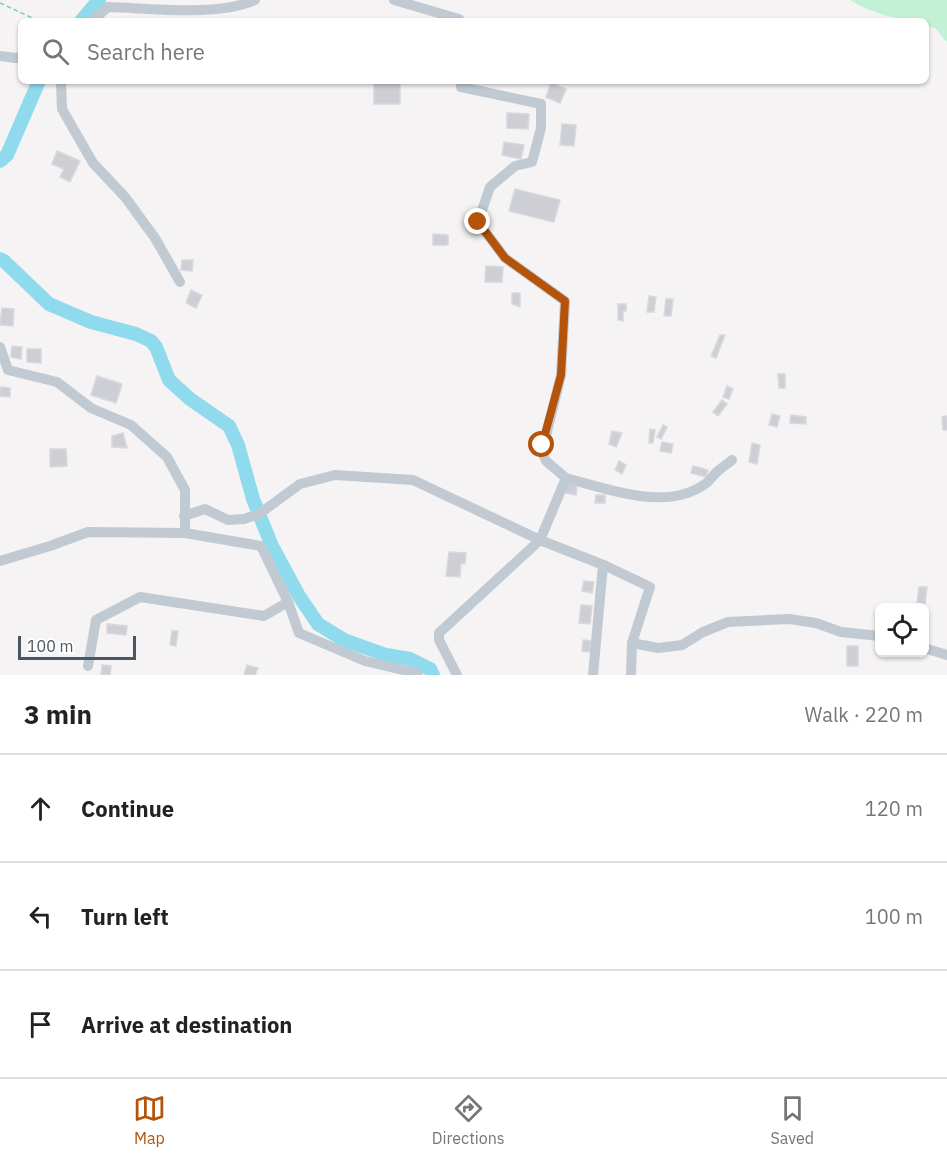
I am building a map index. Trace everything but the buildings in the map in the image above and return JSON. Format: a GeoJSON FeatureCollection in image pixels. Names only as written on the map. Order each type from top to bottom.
{"type":"FeatureCollection","features":[{"type":"Feature","properties":{"kind":"street"},"geometry":{"type":"LineString","coordinates":[[95,18],[108,7],[195,10],[240,7],[255,0]]}},
{"type":"Feature","properties":{"kind":"street"},"geometry":{"type":"LineString","coordinates":[[394,0],[456,18]]}},
{"type":"Feature","properties":{"kind":"street"},"geometry":{"type":"LineString","coordinates":[[0,56],[18,58]]}},
{"type":"Feature","properties":{"kind":"street"},"geometry":{"type":"LineString","coordinates":[[61,84],[62,109],[89,155],[125,197],[155,238],[180,282]]}},
{"type":"Feature","properties":{"kind":"street"},"geometry":{"type":"LineString","coordinates":[[461,84],[461,87],[541,104],[541,128],[532,162],[515,166],[490,187],[478,222],[505,258],[565,301],[561,375],[542,452],[546,461],[566,478],[627,495],[657,499],[685,494],[706,484],[716,472],[732,460]]}},
{"type":"Feature","properties":{"kind":"street"},"geometry":{"type":"LineString","coordinates":[[0,347],[8,370],[57,382],[91,408],[131,425],[167,458],[184,490],[185,533]]}},
{"type":"Feature","properties":{"kind":"street"},"geometry":{"type":"LineString","coordinates":[[184,516],[205,509],[228,520],[244,519],[259,514],[300,484],[335,475],[413,480],[540,540],[650,587],[632,643],[631,675]]}},
{"type":"Feature","properties":{"kind":"street"},"geometry":{"type":"LineString","coordinates":[[457,675],[439,640],[439,633],[540,540],[566,478]]}},
{"type":"Feature","properties":{"kind":"street"},"geometry":{"type":"LineString","coordinates":[[0,561],[88,532],[185,533],[261,546],[288,602],[299,633],[365,661],[416,672],[418,675]]}},
{"type":"Feature","properties":{"kind":"street"},"geometry":{"type":"LineString","coordinates":[[593,675],[603,565]]}},
{"type":"Feature","properties":{"kind":"street"},"geometry":{"type":"LineString","coordinates":[[88,666],[96,620],[140,597],[264,616],[288,602]]}},
{"type":"Feature","properties":{"kind":"street"},"geometry":{"type":"LineString","coordinates":[[632,643],[658,648],[681,645],[703,632],[728,622],[789,619],[816,623],[841,632],[875,636]]}},
{"type":"Feature","properties":{"kind":"street"},"geometry":{"type":"LineString","coordinates":[[929,650],[947,655]]}},
{"type":"Feature","properties":{"kind":"path"},"geometry":{"type":"LineString","coordinates":[[0,3],[32,18]]}},
{"type":"Feature","properties":{"kind":"green space"},"geometry":{"type":"Polygon","coordinates":[[[850,0],[947,0],[947,42],[935,28],[929,27],[929,18],[896,18],[868,9],[850,0]]]}},
{"type":"Feature","properties":{"kind":"waterway"},"geometry":{"type":"LineString","coordinates":[[84,18],[99,0]]}},
{"type":"Feature","properties":{"kind":"waterway"},"geometry":{"type":"LineString","coordinates":[[0,161],[7,155],[38,84]]}},
{"type":"Feature","properties":{"kind":"waterway"},"geometry":{"type":"LineString","coordinates":[[0,259],[49,304],[91,322],[136,334],[151,341],[156,347],[169,380],[190,399],[229,426],[238,445],[253,499],[272,546],[299,596],[318,624],[344,640],[386,655],[410,659],[430,669],[433,675]]}},
{"type":"Feature","properties":{"kind":"route"},"geometry":{"type":"LineString","coordinates":[[478,222],[505,258],[565,301],[561,375],[542,445]]}}]}
